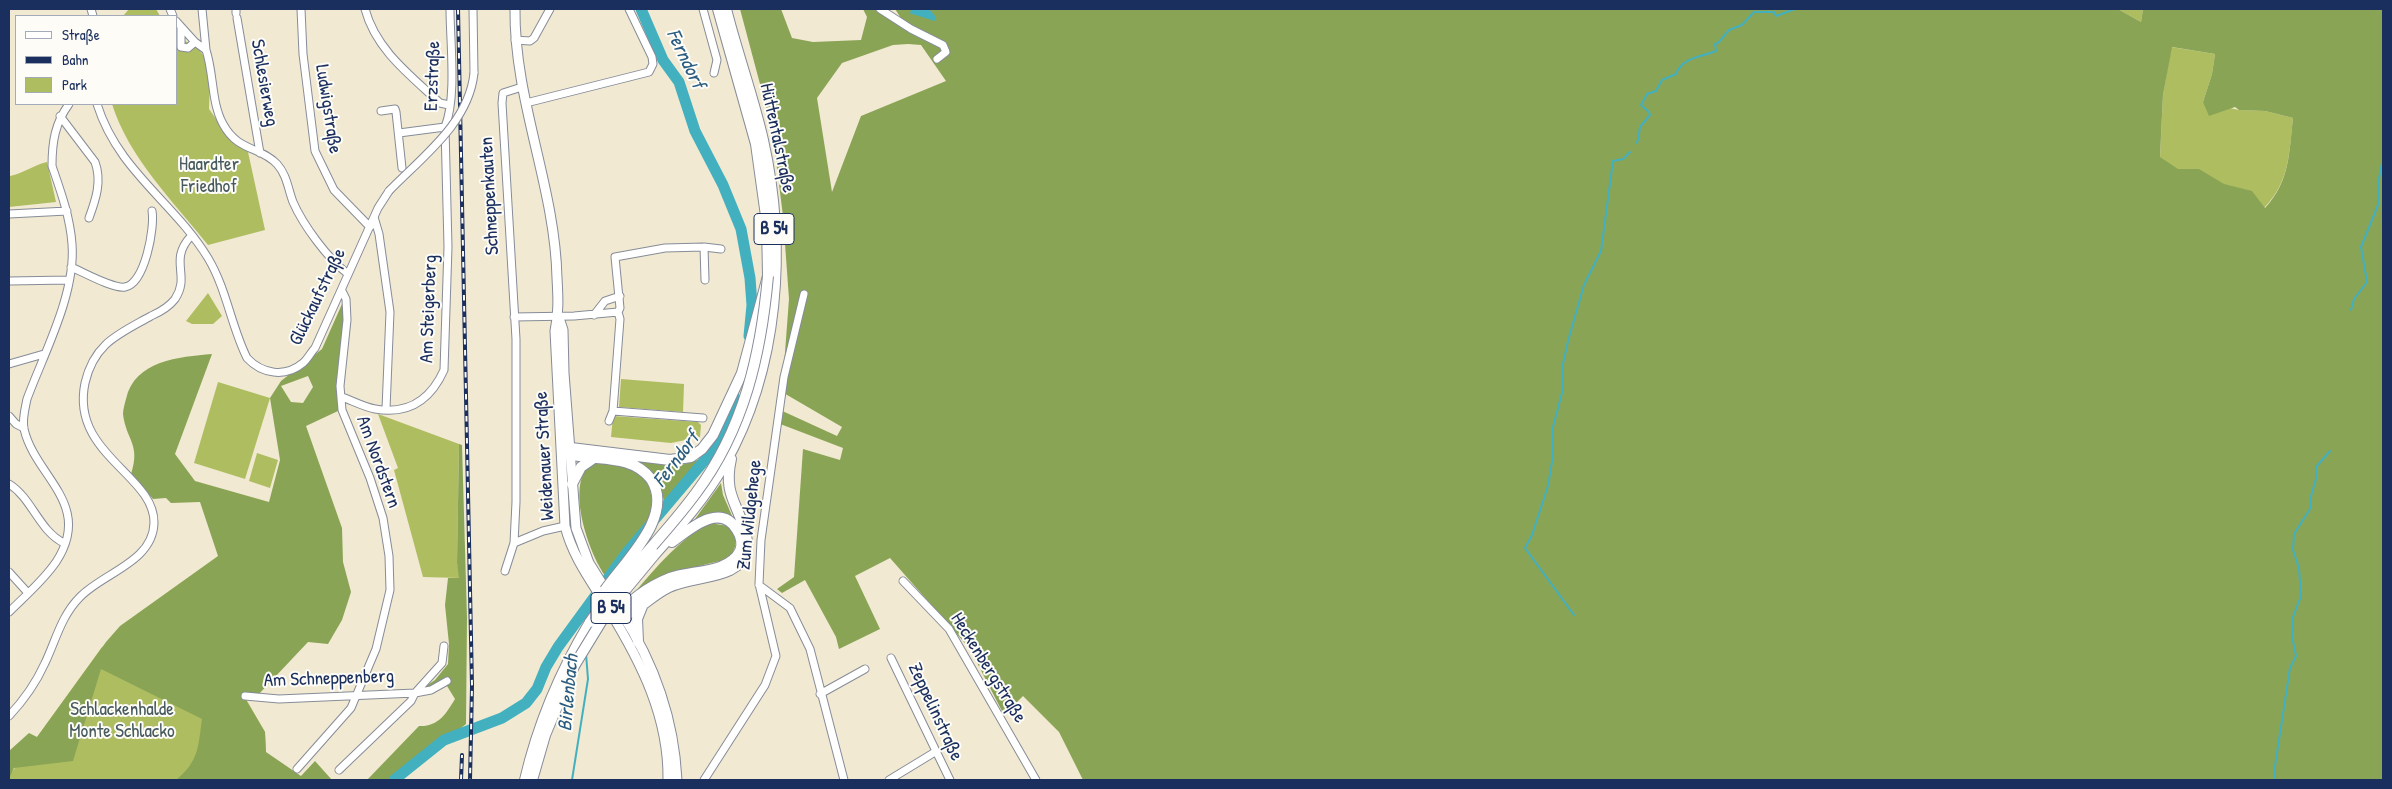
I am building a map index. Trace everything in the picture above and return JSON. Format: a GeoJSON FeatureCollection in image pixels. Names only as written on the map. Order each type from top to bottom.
{"type":"FeatureCollection","features":[{"type":"Feature","properties":{"kind":"highway","name":"B 54"},"geometry":{"type":"LineString","coordinates":[[713,9],[723,30]]}},
{"type":"Feature","properties":{"kind":"highway","name":"Hüttentalstraße"},"geometry":{"type":"LineString","coordinates":[[525,780],[545,710],[567,662],[590,622],[614,588],[696,493],[726,444],[742,409],[754,370],[760,345],[768,276],[766,223],[760,166],[750,121],[718,9]]}},
{"type":"Feature","properties":{"kind":"highway","name":"Hüttentalstraße"},"geometry":{"type":"LineString","coordinates":[[532,780],[548,728],[574,666],[607,612],[703,498],[733,448],[750,413],[767,348],[773,308],[776,251],[772,194],[764,142],[726,9]]}},
{"type":"Feature","properties":{"kind":"highway"},"geometry":{"type":"LineString","coordinates":[[568,452],[677,460],[691,457],[702,449],[713,435],[742,373],[768,276]]}},
{"type":"Feature","properties":{"kind":"highway"},"geometry":{"type":"LineString","coordinates":[[620,616],[672,586],[721,574],[738,565],[747,549],[747,540],[744,527],[732,503],[727,478],[733,448]]}},
{"type":"Feature","properties":{"kind":"highway"},"geometry":{"type":"LineString","coordinates":[[568,452],[635,464],[652,479],[658,491],[654,520],[595,606],[590,622]]}},
{"type":"Feature","properties":{"kind":"highway"},"geometry":{"type":"LineString","coordinates":[[572,484],[581,467],[595,458]]}},
{"type":"Feature","properties":{"kind":"highway"},"geometry":{"type":"LineString","coordinates":[[620,616],[644,593],[670,578],[715,568],[733,560],[741,548],[742,541],[737,529],[724,519],[714,517],[698,523],[655,554]]}},
{"type":"Feature","properties":{"kind":"highway"},"geometry":{"type":"LineString","coordinates":[[638,642],[637,619],[643,603]]}},
{"type":"Feature","properties":{"kind":"main road","name":"Weidenauer Straße"},"geometry":{"type":"LineString","coordinates":[[515,9],[515,40],[522,86],[554,230],[558,316],[563,330],[568,452],[574,514],[578,537],[595,580]]}},
{"type":"Feature","properties":{"kind":"main road","name":"Weidenauer Straße"},"geometry":{"type":"LineString","coordinates":[[568,452],[562,502],[565,526],[572,549],[638,642],[670,719],[677,780]]}},
{"type":"Feature","properties":{"kind":"main road","name":"Weidenauer Straße"},"geometry":{"type":"LineString","coordinates":[[620,616],[653,696],[663,733],[668,780]]}},
{"type":"Feature","properties":{"kind":"street"},"geometry":{"type":"LineString","coordinates":[[202,9],[206,50],[217,108],[222,124],[239,144],[275,162],[283,172],[298,214],[329,255],[348,274]]}},
{"type":"Feature","properties":{"kind":"street","name":"Ludwigstraße"},"geometry":{"type":"LineString","coordinates":[[301,9],[303,54],[315,151],[334,190],[370,227]]}},
{"type":"Feature","properties":{"kind":"street"},"geometry":{"type":"LineString","coordinates":[[365,9],[369,23],[383,48],[440,103],[449,105]]}},
{"type":"Feature","properties":{"kind":"street","name":"Erzstraße"},"geometry":{"type":"LineString","coordinates":[[399,133],[445,127],[448,120],[452,79],[450,9]]}},
{"type":"Feature","properties":{"kind":"street"},"geometry":{"type":"LineString","coordinates":[[515,40],[530,40],[537,34],[550,9]]}},
{"type":"Feature","properties":{"kind":"street"},"geometry":{"type":"LineString","coordinates":[[526,103],[649,72],[653,64],[652,57],[629,9]]}},
{"type":"Feature","properties":{"kind":"street"},"geometry":{"type":"LineString","coordinates":[[703,9],[717,60],[714,73]]}},
{"type":"Feature","properties":{"kind":"street"},"geometry":{"type":"LineString","coordinates":[[880,9],[911,29],[943,45],[946,52],[937,59]]}},
{"type":"Feature","properties":{"kind":"street","name":"Glückaufstraße"},"geometry":{"type":"LineString","coordinates":[[97,105],[103,124],[116,148],[192,236],[220,279],[247,358],[255,367],[268,372],[282,373],[303,364],[315,348],[342,292],[348,274],[381,202],[455,122],[468,98],[474,68],[474,11]]}},
{"type":"Feature","properties":{"kind":"street","name":"Schlesierweg"},"geometry":{"type":"LineString","coordinates":[[236,13],[260,153]]}},
{"type":"Feature","properties":{"kind":"street"},"geometry":{"type":"LineString","coordinates":[[178,24],[195,42],[206,50]]}},
{"type":"Feature","properties":{"kind":"street"},"geometry":{"type":"LineString","coordinates":[[181,28],[181,47],[188,48],[195,42]]}},
{"type":"Feature","properties":{"kind":"street","name":"Schneppenkauten"},"geometry":{"type":"LineString","coordinates":[[505,571],[514,543],[516,387],[502,103],[503,93],[522,86]]}},
{"type":"Feature","properties":{"kind":"street"},"geometry":{"type":"LineString","coordinates":[[9,612],[57,560],[64,544],[67,515],[61,494],[32,451],[24,428],[27,399],[65,298],[71,267],[72,247],[67,211],[52,166],[53,139],[60,116],[68,105]]}},
{"type":"Feature","properties":{"kind":"street","name":"Erzstraße"},"geometry":{"type":"LineString","coordinates":[[381,111],[395,109],[402,168]]}},
{"type":"Feature","properties":{"kind":"street"},"geometry":{"type":"LineString","coordinates":[[60,116],[95,162],[98,170],[98,187],[89,218]]}},
{"type":"Feature","properties":{"kind":"street","name":"Am Steigerberg"},"geometry":{"type":"LineString","coordinates":[[342,397],[376,409],[404,409],[424,400],[436,387],[444,370],[448,247],[445,127]]}},
{"type":"Feature","properties":{"kind":"street"},"geometry":{"type":"LineString","coordinates":[[9,214],[67,211]]}},
{"type":"Feature","properties":{"kind":"street"},"geometry":{"type":"LineString","coordinates":[[71,267],[119,287],[131,285],[137,280],[145,261],[153,223],[152,211]]}},
{"type":"Feature","properties":{"kind":"street"},"geometry":{"type":"LineString","coordinates":[[374,217],[379,234],[390,312],[386,409]]}},
{"type":"Feature","properties":{"kind":"street"},"geometry":{"type":"LineString","coordinates":[[9,716],[33,687],[62,621],[70,608],[90,587],[141,553],[152,536],[154,523],[150,503],[141,490],[102,448],[94,436],[85,406],[85,384],[97,354],[108,340],[166,308],[175,299],[181,278],[179,255],[192,236]]}},
{"type":"Feature","properties":{"kind":"street"},"geometry":{"type":"LineString","coordinates":[[610,421],[613,411],[620,319],[618,312],[620,296],[615,257],[665,248],[704,247],[721,250]]}},
{"type":"Feature","properties":{"kind":"street"},"geometry":{"type":"LineString","coordinates":[[704,247],[705,280]]}},
{"type":"Feature","properties":{"kind":"street"},"geometry":{"type":"LineString","coordinates":[[9,281],[69,280]]}},
{"type":"Feature","properties":{"kind":"street","name":"Am Nordstern"},"geometry":{"type":"LineString","coordinates":[[297,770],[350,708],[376,649],[390,590],[389,556],[383,518],[370,478],[344,420],[340,386],[348,320],[346,300],[342,292]]}},
{"type":"Feature","properties":{"kind":"street","name":"Zum Wildgehege"},"geometry":{"type":"LineString","coordinates":[[704,780],[764,686],[776,656],[759,584],[761,540],[770,486],[775,430],[784,377],[804,294]]}},
{"type":"Feature","properties":{"kind":"street"},"geometry":{"type":"LineString","coordinates":[[594,315],[606,301],[620,296]]}},
{"type":"Feature","properties":{"kind":"street"},"geometry":{"type":"LineString","coordinates":[[514,317],[594,315],[618,312]]}},
{"type":"Feature","properties":{"kind":"street"},"geometry":{"type":"LineString","coordinates":[[9,364],[44,354]]}},
{"type":"Feature","properties":{"kind":"street"},"geometry":{"type":"LineString","coordinates":[[613,411],[703,418]]}},
{"type":"Feature","properties":{"kind":"street"},"geometry":{"type":"LineString","coordinates":[[9,416],[16,424],[24,428]]}},
{"type":"Feature","properties":{"kind":"street"},"geometry":{"type":"LineString","coordinates":[[9,484],[20,494],[50,534],[64,544]]}},
{"type":"Feature","properties":{"kind":"street"},"geometry":{"type":"LineString","coordinates":[[514,543],[543,531],[565,526]]}},
{"type":"Feature","properties":{"kind":"street"},"geometry":{"type":"LineString","coordinates":[[9,572],[28,593]]}},
{"type":"Feature","properties":{"kind":"street","name":"Heckenbergstraße"},"geometry":{"type":"LineString","coordinates":[[903,581],[950,629],[1036,780]]}},
{"type":"Feature","properties":{"kind":"street"},"geometry":{"type":"LineString","coordinates":[[759,584],[790,608],[810,648],[820,694],[844,780]]}},
{"type":"Feature","properties":{"kind":"street","name":"Am Schneppenberg"},"geometry":{"type":"LineString","coordinates":[[339,770],[411,701],[415,693],[442,662],[444,646]]}},
{"type":"Feature","properties":{"kind":"street","name":"Zeppelinstraße"},"geometry":{"type":"LineString","coordinates":[[891,658],[934,752],[950,780]]}},
{"type":"Feature","properties":{"kind":"street"},"geometry":{"type":"LineString","coordinates":[[820,694],[865,668]]}},
{"type":"Feature","properties":{"kind":"street","name":"Am Schneppenberg"},"geometry":{"type":"LineString","coordinates":[[245,696],[279,699],[415,693],[431,690],[447,680]]}},
{"type":"Feature","properties":{"kind":"street"},"geometry":{"type":"LineString","coordinates":[[889,780],[934,752]]}},
{"type":"Feature","properties":{"kind":"green space"},"geometry":{"type":"Polygon","coordinates":[[[129,9],[156,9],[159,15],[124,15],[129,9]]]}},
{"type":"Feature","properties":{"kind":"green space"},"geometry":{"type":"Polygon","coordinates":[[[740,9],[781,9],[792,38],[813,42],[861,40],[867,17],[863,9],[875,9],[908,29],[895,9],[2118,9],[2141,22],[2143,9],[2383,9],[2383,780],[1083,780],[1059,732],[1023,696],[1004,715],[970,649],[890,558],[855,576],[880,629],[839,649],[836,637],[805,580],[782,593],[777,589],[794,577],[803,449],[840,460],[843,448],[775,422],[778,409],[837,436],[842,427],[782,392],[789,299],[783,216],[772,129],[740,9]],[[893,45],[842,63],[817,98],[832,192],[861,116],[946,81],[921,45],[893,45]],[[2172,47],[2163,95],[2160,157],[2178,169],[2199,169],[2224,184],[2252,191],[2265,208],[2273,198],[2284,177],[2289,155],[2293,118],[2265,111],[2239,110],[2235,107],[2209,116],[2203,102],[2212,74],[2215,54],[2172,47]]]}},
{"type":"Feature","properties":{"kind":"green space"},"geometry":{"type":"Polygon","coordinates":[[[2118,9],[2143,9],[2141,22],[2118,9]]]}},
{"type":"Feature","properties":{"kind":"green space","name":"Haardter Friedhof"},"geometry":{"type":"Polygon","coordinates":[[[178,39],[196,45],[207,61],[210,81],[209,109],[229,137],[248,152],[265,230],[208,245],[153,178],[129,143],[112,105],[178,105],[178,39]]]}},
{"type":"Feature","properties":{"kind":"green space"},"geometry":{"type":"Polygon","coordinates":[[[2171,47],[2215,54],[2212,74],[2203,102],[2239,110],[2265,111],[2293,118],[2289,155],[2284,177],[2273,198],[2264,208],[2264,239],[2160,158],[2163,95],[2171,47]]]}},
{"type":"Feature","properties":{"kind":"green space"},"geometry":{"type":"Polygon","coordinates":[[[47,162],[56,202],[9,207],[10,176],[47,162]]]}},
{"type":"Feature","properties":{"kind":"green space"},"geometry":{"type":"Polygon","coordinates":[[[208,293],[222,316],[213,324],[192,324],[186,321],[208,293]]]}},
{"type":"Feature","properties":{"kind":"green space"},"geometry":{"type":"Polygon","coordinates":[[[342,304],[346,315],[338,411],[306,426],[342,528],[343,562],[351,592],[342,620],[328,644],[308,642],[258,695],[246,700],[265,732],[266,752],[301,776],[315,761],[332,780],[176,780],[184,773],[196,753],[202,719],[101,669],[73,761],[14,768],[9,779],[9,751],[29,733],[37,737],[106,642],[120,626],[218,556],[200,502],[171,503],[166,498],[153,499],[131,474],[134,464],[134,449],[123,414],[131,386],[148,368],[160,363],[173,359],[212,354],[175,454],[195,481],[269,502],[280,460],[270,398],[281,381],[322,349],[342,304]],[[308,376],[281,386],[291,402],[303,403],[313,387],[308,376]]]}},
{"type":"Feature","properties":{"kind":"green space"},"geometry":{"type":"Polygon","coordinates":[[[621,379],[684,384],[683,412],[619,407],[621,379]]]}},
{"type":"Feature","properties":{"kind":"green space"},"geometry":{"type":"Polygon","coordinates":[[[218,382],[270,398],[245,479],[194,463],[218,382]]]}},
{"type":"Feature","properties":{"kind":"green space"},"geometry":{"type":"Polygon","coordinates":[[[378,414],[459,444],[457,563],[460,578],[423,577],[394,470],[398,468],[378,414]]]}},
{"type":"Feature","properties":{"kind":"green space"},"geometry":{"type":"Polygon","coordinates":[[[613,416],[698,422],[701,425],[700,437],[671,443],[611,437],[613,416]]]}},
{"type":"Feature","properties":{"kind":"green space"},"geometry":{"type":"Polygon","coordinates":[[[459,444],[462,445],[467,618],[466,724],[395,780],[367,780],[419,726],[426,726],[441,719],[455,699],[447,686],[423,688],[435,680],[448,664],[449,644],[445,605],[448,578],[459,578],[457,563],[459,444]]]}},
{"type":"Feature","properties":{"kind":"green space"},"geometry":{"type":"Polygon","coordinates":[[[257,453],[278,460],[270,488],[249,481],[257,453]]]}},
{"type":"Feature","properties":{"kind":"green space"},"geometry":{"type":"Polygon","coordinates":[[[704,458],[664,503],[656,480],[640,463],[641,461],[681,465],[704,458]]]}},
{"type":"Feature","properties":{"kind":"green space"},"geometry":{"type":"Polygon","coordinates":[[[592,462],[619,463],[631,467],[646,481],[652,497],[651,510],[647,522],[632,546],[606,577],[593,552],[582,519],[580,486],[584,472],[592,462]]]}},
{"type":"Feature","properties":{"kind":"green space"},"geometry":{"type":"Polygon","coordinates":[[[721,483],[723,495],[733,518],[712,513],[695,519],[721,483]]]}},
{"type":"Feature","properties":{"kind":"green space"},"geometry":{"type":"Polygon","coordinates":[[[709,523],[729,526],[732,530],[736,542],[734,550],[728,559],[670,573],[635,592],[678,545],[709,523]]]}},
{"type":"Feature","properties":{"kind":"green space","name":"Schlackenhalde Monte Schlacko"},"geometry":{"type":"Polygon","coordinates":[[[102,647],[246,699],[265,732],[266,755],[288,780],[9,780],[9,776],[102,647]]]}},
{"type":"Feature","properties":{"kind":"water"},"geometry":{"type":"Polygon","coordinates":[[[913,9],[929,9],[935,16],[935,21],[909,13],[913,9]]]}},
{"type":"Feature","properties":{"kind":"waterway","name":"Ferndorf"},"geometry":{"type":"LineString","coordinates":[[641,9],[663,60],[679,82],[695,131],[723,185],[741,229],[750,278],[752,305],[749,336]]}},
{"type":"Feature","properties":{"kind":"waterway"},"geometry":{"type":"LineString","coordinates":[[1636,143],[1640,127],[1650,115],[1641,105],[1647,94],[1656,91],[1662,80],[1676,74],[1683,64],[1693,58],[1716,51],[1715,44],[1729,30],[1742,25],[1754,12],[1774,12],[1776,16],[1795,9]]}},
{"type":"Feature","properties":{"kind":"waterway"},"geometry":{"type":"LineString","coordinates":[[1574,615],[1525,548],[1532,535],[1548,486],[1553,456],[1553,427],[1563,389],[1563,364],[1584,285],[1601,251],[1613,161],[1623,159],[1630,152]]}},
{"type":"Feature","properties":{"kind":"waterway"},"geometry":{"type":"LineString","coordinates":[[2351,310],[2354,299],[2367,282],[2361,247],[2378,205],[2378,184],[2383,158]]}},
{"type":"Feature","properties":{"kind":"waterway","name":"Birlenbach"},"geometry":{"type":"LineString","coordinates":[[394,780],[444,740],[502,718],[526,703],[537,689],[546,667],[558,647],[628,551],[710,454],[729,416],[734,396]]}},
{"type":"Feature","properties":{"kind":"waterway"},"geometry":{"type":"LineString","coordinates":[[2275,780],[2275,766],[2290,668],[2296,656],[2292,636],[2293,617],[2301,596],[2299,568],[2293,550],[2294,534],[2310,509],[2311,496],[2316,479],[2316,467],[2330,451]]}},
{"type":"Feature","properties":{"kind":"waterway","name":"Birlenbach"},"geometry":{"type":"LineString","coordinates":[[585,622],[586,608]]}},
{"type":"Feature","properties":{"kind":"waterway","name":"Birlenbach"},"geometry":{"type":"LineString","coordinates":[[572,780],[588,679],[586,654]]}},
{"type":"Feature","properties":{"kind":"railway"},"geometry":{"type":"LineString","coordinates":[[458,9],[472,686],[470,780]]}},
{"type":"Feature","properties":{"kind":"railway"},"geometry":{"type":"LineString","coordinates":[[461,780],[462,755]]}}]}
